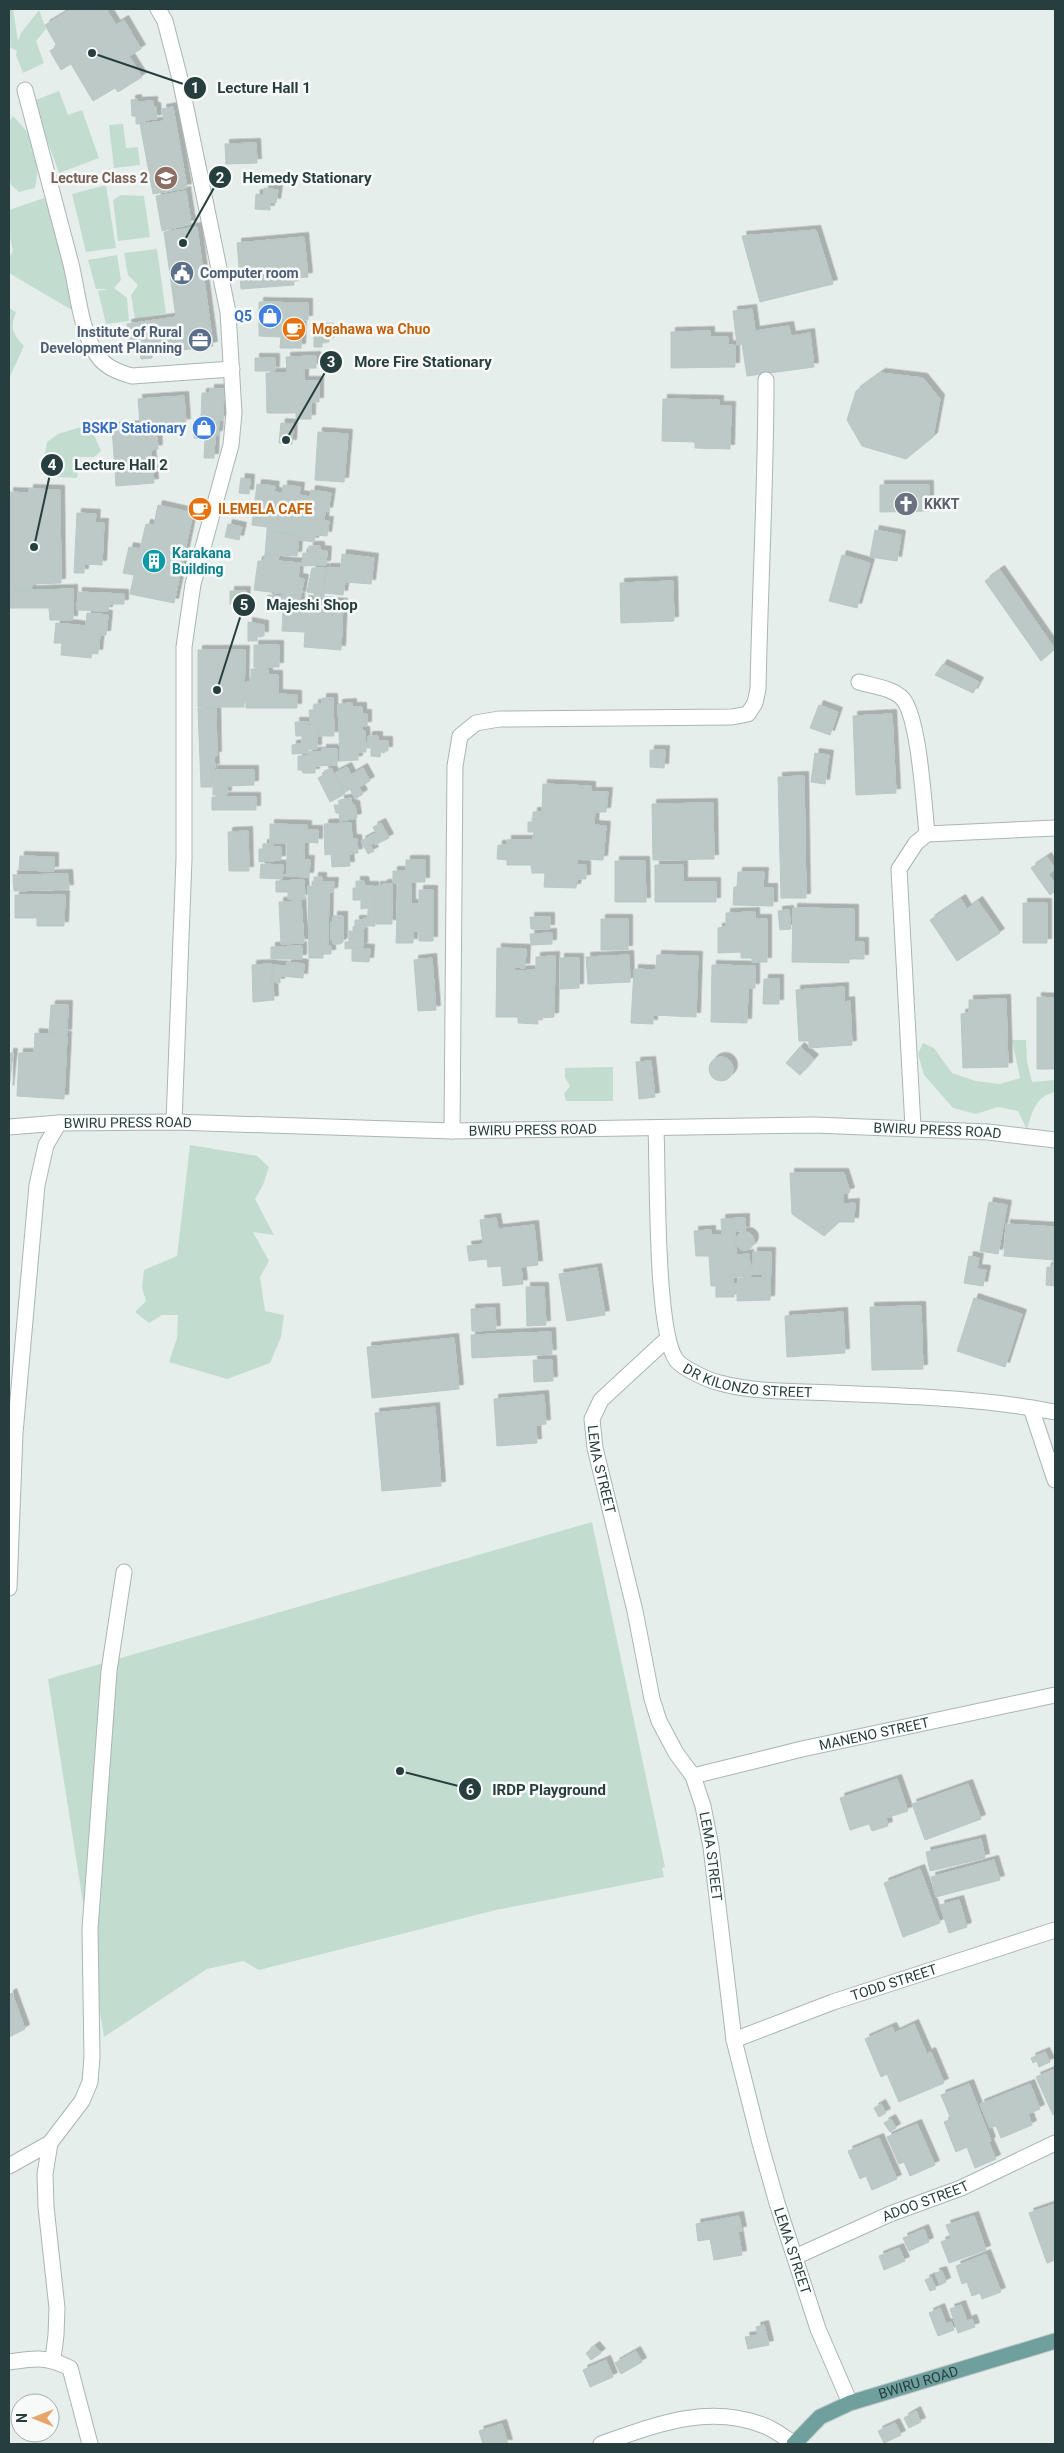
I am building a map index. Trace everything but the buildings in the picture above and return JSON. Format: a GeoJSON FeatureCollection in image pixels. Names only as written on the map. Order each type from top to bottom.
{"type":"FeatureCollection","features":[{"type":"Feature","properties":{"kind":"main road","name":"BWIRU ROAD"},"geometry":{"type":"LineString","coordinates":[[794,2444],[820,2417],[850,2403],[1055,2341]]}},
{"type":"Feature","properties":{"kind":"street"},"geometry":{"type":"LineString","coordinates":[[158,9],[165,21],[173,49],[228,312],[234,413],[231,445],[192,584],[184,647],[184,859],[174,1122]]}},
{"type":"Feature","properties":{"kind":"street"},"geometry":{"type":"LineString","coordinates":[[25,90],[83,321],[97,356],[106,365],[118,372],[132,376],[232,369]]}},
{"type":"Feature","properties":{"kind":"street"},"geometry":{"type":"LineString","coordinates":[[452,1131],[455,766],[460,736],[476,723],[499,719],[732,717],[748,714],[755,703],[758,689],[760,588],[766,463],[766,380]]}},
{"type":"Feature","properties":{"kind":"street"},"geometry":{"type":"LineString","coordinates":[[859,682],[890,690],[901,697],[909,707],[917,746],[927,834]]}},
{"type":"Feature","properties":{"kind":"street"},"geometry":{"type":"LineString","coordinates":[[913,1127],[899,869],[916,843],[927,834],[1055,828]]}},
{"type":"Feature","properties":{"kind":"street","name":"BWIRU PRESS ROAD"},"geometry":{"type":"LineString","coordinates":[[9,1127],[59,1123],[174,1122],[452,1131],[814,1126],[913,1127],[988,1132],[1055,1140]]}},
{"type":"Feature","properties":{"kind":"street"},"geometry":{"type":"LineString","coordinates":[[9,1588],[15,1433],[37,1185],[46,1145],[59,1123]]}},
{"type":"Feature","properties":{"kind":"street","name":"DR KILONZO STREET"},"geometry":{"type":"LineString","coordinates":[[656,1129],[662,1307],[667,1339],[677,1361],[697,1373],[720,1383],[758,1389],[898,1396],[1031,1408],[1055,1412]]}},
{"type":"Feature","properties":{"kind":"street","name":"LEMA STREET"},"geometry":{"type":"LineString","coordinates":[[667,1339],[601,1400],[592,1419],[597,1457],[635,1611],[652,1698],[659,1721],[676,1753],[693,1776],[703,1806],[711,1847],[734,2040],[777,2203],[818,2330],[850,2403]]}},
{"type":"Feature","properties":{"kind":"street"},"geometry":{"type":"LineString","coordinates":[[1031,1408],[1055,1480]]}},
{"type":"Feature","properties":{"kind":"street"},"geometry":{"type":"LineString","coordinates":[[9,2166],[50,2142],[82,2101],[90,2082],[91,1912],[109,1671],[124,1572]]}},
{"type":"Feature","properties":{"kind":"street","name":"MANENO STREET"},"geometry":{"type":"LineString","coordinates":[[693,1776],[802,1749],[1055,1695]]}},
{"type":"Feature","properties":{"kind":"street","name":"TODD STREET"},"geometry":{"type":"LineString","coordinates":[[734,2040],[833,2002],[1055,1930]]}},
{"type":"Feature","properties":{"kind":"street"},"geometry":{"type":"LineString","coordinates":[[50,2142],[45,2174],[45,2199],[57,2308],[53,2359]]}},
{"type":"Feature","properties":{"kind":"street","name":"ADOO STREET"},"geometry":{"type":"LineString","coordinates":[[794,2257],[890,2214],[961,2188],[1055,2143]]}},
{"type":"Feature","properties":{"kind":"street"},"geometry":{"type":"LineString","coordinates":[[9,2362],[34,2358],[53,2359],[70,2368],[90,2444]]}},
{"type":"Feature","properties":{"kind":"street"},"geometry":{"type":"LineString","coordinates":[[600,2444],[662,2423],[720,2415],[740,2417],[767,2426],[794,2444]]}},
{"type":"Feature","properties":{"kind":"green space"},"geometry":{"type":"Polygon","coordinates":[[[9,9],[13,9],[18,41],[21,33],[39,10],[46,29],[36,41],[44,63],[23,73],[16,55],[17,51],[9,47],[9,9]]]}},
{"type":"Feature","properties":{"kind":"green space"},"geometry":{"type":"Polygon","coordinates":[[[59,91],[68,115],[82,110],[99,158],[59,173],[33,101],[59,91]]]}},
{"type":"Feature","properties":{"kind":"green space"},"geometry":{"type":"Polygon","coordinates":[[[13,116],[33,141],[38,156],[35,188],[19,192],[11,185],[9,174],[9,122],[13,116]]]}},
{"type":"Feature","properties":{"kind":"green space"},"geometry":{"type":"Polygon","coordinates":[[[123,124],[126,148],[138,147],[140,165],[114,168],[109,125],[123,124]]]}},
{"type":"Feature","properties":{"kind":"green space"},"geometry":{"type":"Polygon","coordinates":[[[106,185],[116,248],[86,252],[72,194],[106,185]]]}},
{"type":"Feature","properties":{"kind":"green space"},"geometry":{"type":"Polygon","coordinates":[[[121,195],[144,196],[150,237],[118,241],[113,200],[121,195]]]}},
{"type":"Feature","properties":{"kind":"green space"},"geometry":{"type":"Polygon","coordinates":[[[44,198],[50,203],[75,312],[9,273],[9,258],[13,251],[9,233],[9,210],[44,198]]]}},
{"type":"Feature","properties":{"kind":"green space"},"geometry":{"type":"Polygon","coordinates":[[[157,249],[166,313],[135,319],[131,295],[138,285],[128,275],[124,253],[157,249]]]}},
{"type":"Feature","properties":{"kind":"green space"},"geometry":{"type":"Polygon","coordinates":[[[117,255],[121,280],[114,288],[127,298],[129,321],[106,324],[98,291],[108,289],[96,289],[88,260],[117,255]]]}},
{"type":"Feature","properties":{"kind":"green space"},"geometry":{"type":"Polygon","coordinates":[[[9,308],[16,312],[13,330],[24,346],[10,376],[9,308]]]}},
{"type":"Feature","properties":{"kind":"green space"},"geometry":{"type":"Polygon","coordinates":[[[84,426],[95,437],[101,451],[94,457],[80,457],[77,478],[57,477],[56,459],[44,459],[47,442],[58,434],[84,426]]]}},
{"type":"Feature","properties":{"kind":"green space"},"geometry":{"type":"Polygon","coordinates":[[[1012,1040],[1026,1040],[1027,1061],[1032,1082],[1055,1080],[1055,1092],[1043,1097],[1035,1106],[1027,1130],[1018,1111],[998,1107],[976,1114],[953,1108],[924,1075],[918,1054],[923,1043],[934,1048],[952,1073],[976,1081],[1000,1084],[1020,1078],[1012,1040]]]}},
{"type":"Feature","properties":{"kind":"green space"},"geometry":{"type":"Polygon","coordinates":[[[613,1067],[613,1101],[566,1101],[564,1094],[570,1086],[565,1078],[565,1068],[613,1067]]]}},
{"type":"Feature","properties":{"kind":"green space"},"geometry":{"type":"Polygon","coordinates":[[[190,1145],[257,1156],[269,1167],[263,1185],[255,1199],[274,1235],[253,1232],[269,1261],[260,1277],[265,1311],[284,1315],[281,1337],[270,1363],[227,1379],[169,1362],[177,1338],[178,1315],[162,1315],[149,1323],[135,1312],[146,1301],[142,1287],[144,1270],[177,1256],[190,1145]]]}},
{"type":"Feature","properties":{"kind":"green space"},"geometry":{"type":"Polygon","coordinates":[[[592,1522],[665,1867],[662,1868],[664,1877],[496,1910],[259,1970],[243,1961],[207,1969],[104,2037],[48,1679],[592,1522]]]}},
{"type":"Feature","properties":{"kind":"place","name":"Lecture Hall 1"},"geometry":{"type":"Point","coordinates":[92,53]}},
{"type":"Feature","properties":{"kind":"place","name":"Lecture Class 2"},"geometry":{"type":"Point","coordinates":[166,178]}},
{"type":"Feature","properties":{"kind":"place","name":"Hemedy Stationary"},"geometry":{"type":"Point","coordinates":[183,243]}},
{"type":"Feature","properties":{"kind":"place","name":"Computer room"},"geometry":{"type":"Point","coordinates":[182,273]}},
{"type":"Feature","properties":{"kind":"place","name":"Q5"},"geometry":{"type":"Point","coordinates":[270,316]}},
{"type":"Feature","properties":{"kind":"place","name":"Mgahawa wa Chuo"},"geometry":{"type":"Point","coordinates":[294,329]}},
{"type":"Feature","properties":{"kind":"place","name":"Institute of Rural Development Planning"},"geometry":{"type":"Point","coordinates":[200,340]}},
{"type":"Feature","properties":{"kind":"place","name":"BSKP Stationary"},"geometry":{"type":"Point","coordinates":[204,428]}},
{"type":"Feature","properties":{"kind":"place","name":"More Fire Stationary"},"geometry":{"type":"Point","coordinates":[286,440]}},
{"type":"Feature","properties":{"kind":"place","name":"KKKT"},"geometry":{"type":"Point","coordinates":[906,504]}},
{"type":"Feature","properties":{"kind":"place","name":"ILEMELA CAFE"},"geometry":{"type":"Point","coordinates":[200,509]}},
{"type":"Feature","properties":{"kind":"place","name":"Lecture Hall 2"},"geometry":{"type":"Point","coordinates":[34,547]}},
{"type":"Feature","properties":{"kind":"place","name":"Karakana Building"},"geometry":{"type":"Point","coordinates":[154,561]}},
{"type":"Feature","properties":{"kind":"place","name":"Majeshi Shop"},"geometry":{"type":"Point","coordinates":[217,690]}},
{"type":"Feature","properties":{"kind":"place","name":"IRDP Playground"},"geometry":{"type":"Point","coordinates":[400,1771]}}]}
